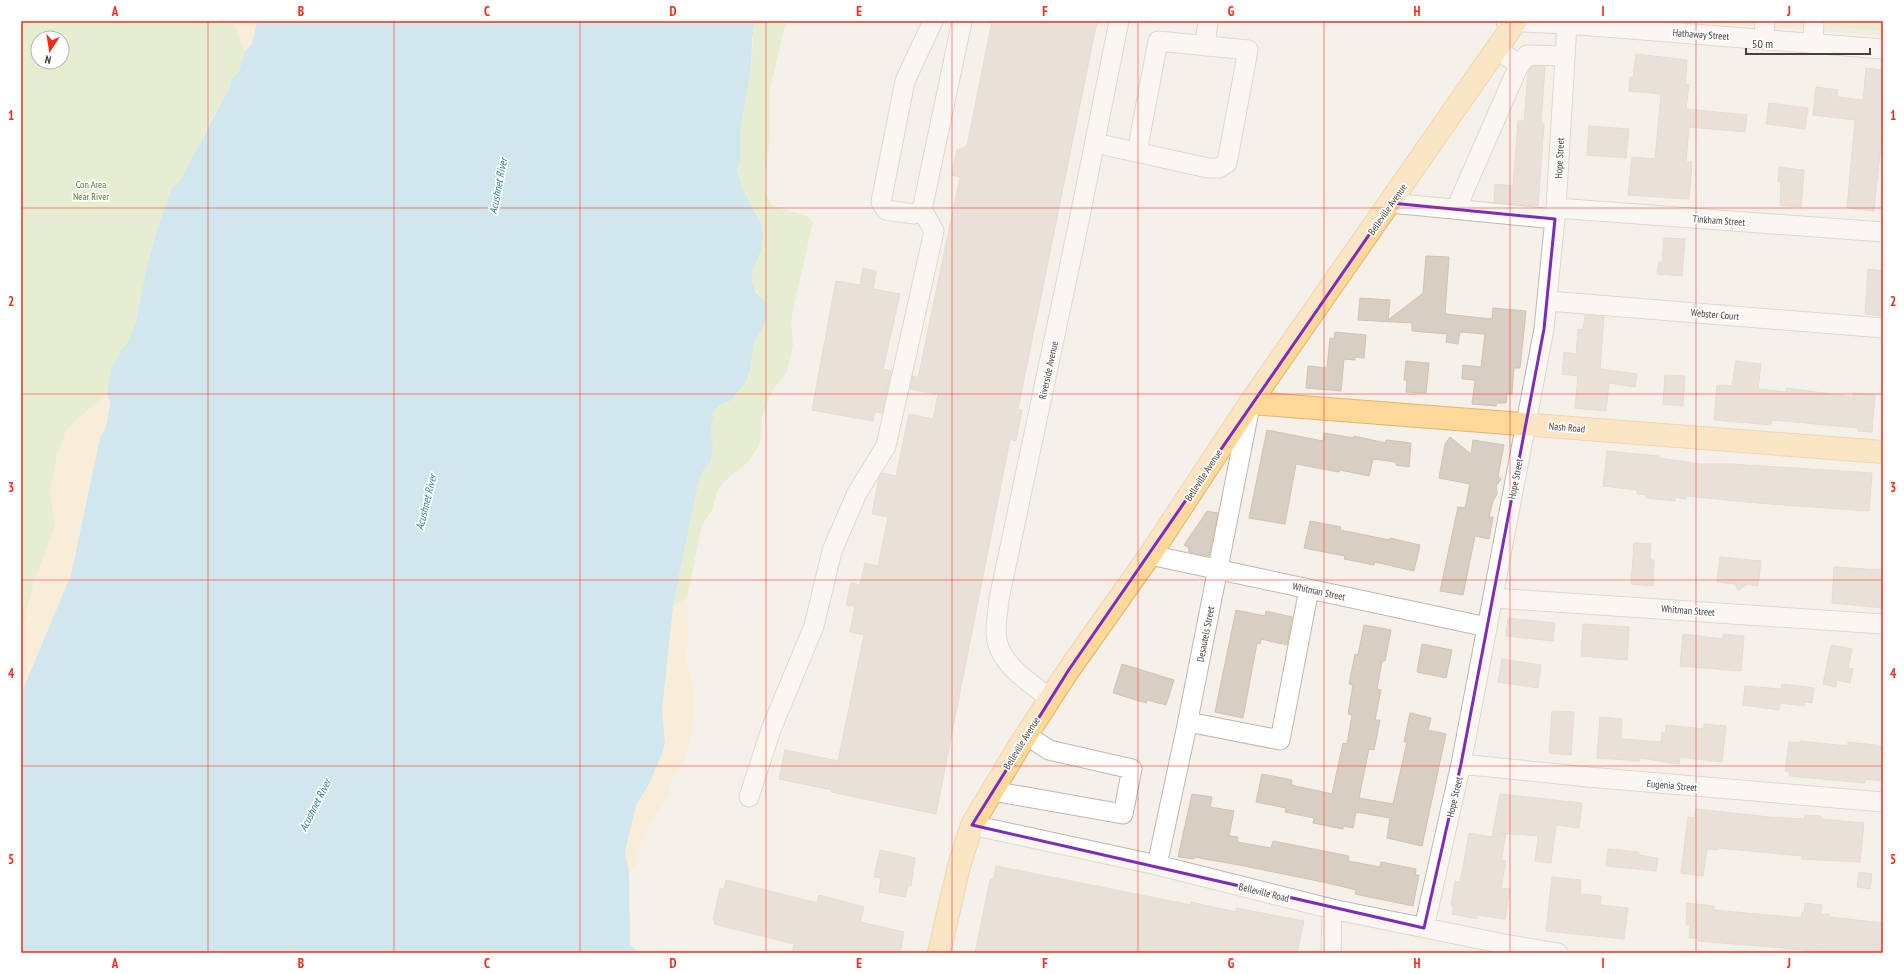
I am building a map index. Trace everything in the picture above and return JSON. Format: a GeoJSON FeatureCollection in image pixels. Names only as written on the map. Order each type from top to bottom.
{"type":"FeatureCollection","features":[{"type":"Feature","properties":{"kind":"main road","name":"Belleville Avenue"},"geometry":{"type":"LineString","coordinates":[[939,953],[959,866],[972,826],[992,791],[1050,698],[1150,555],[1250,403],[1497,49],[1512,21]]}},
{"type":"Feature","properties":{"kind":"main road","name":"Nash Road"},"geometry":{"type":"LineString","coordinates":[[1250,403],[1883,452]]}},
{"type":"Feature","properties":{"kind":"street"},"geometry":{"type":"LineString","coordinates":[[922,210],[914,214],[886,210],[881,202],[905,80],[933,21]]}},
{"type":"Feature","properties":{"kind":"street"},"geometry":{"type":"LineString","coordinates":[[749,797],[772,727],[814,626],[832,550],[858,493],[886,446],[934,231],[922,210],[962,21]]}},
{"type":"Feature","properties":{"kind":"street","name":"Riverside Avenue"},"geometry":{"type":"LineString","coordinates":[[1050,698],[1026,681],[1003,658],[996,634],[999,599],[1119,21]]}},
{"type":"Feature","properties":{"kind":"street"},"geometry":{"type":"LineString","coordinates":[[1205,46],[1208,21]]}},
{"type":"Feature","properties":{"kind":"street","name":"Hathaway Street"},"geometry":{"type":"LineString","coordinates":[[1512,21],[1764,30],[1813,43],[1883,48]]}},
{"type":"Feature","properties":{"kind":"street"},"geometry":{"type":"LineString","coordinates":[[1813,43],[1814,21]]}},
{"type":"Feature","properties":{"kind":"street","name":"Hope Street"},"geometry":{"type":"LineString","coordinates":[[1424,928],[1462,764],[1544,329],[1548,301],[1555,213],[1566,22]]}},
{"type":"Feature","properties":{"kind":"street"},"geometry":{"type":"LineString","coordinates":[[1094,143],[1208,168],[1219,168],[1227,163],[1248,50],[1158,41],[1137,152]]}},
{"type":"Feature","properties":{"kind":"street"},"geometry":{"type":"LineString","coordinates":[[1497,49],[1519,65]]}},
{"type":"Feature","properties":{"kind":"street"},"geometry":{"type":"LineString","coordinates":[[1456,209],[1519,65],[1527,55],[1565,56]]}},
{"type":"Feature","properties":{"kind":"street","name":"Tinkham Street"},"geometry":{"type":"LineString","coordinates":[[1391,203],[1456,209],[1555,213],[1883,232]]}},
{"type":"Feature","properties":{"kind":"street","name":"Webster Court"},"geometry":{"type":"LineString","coordinates":[[1548,301],[1883,328]]}},
{"type":"Feature","properties":{"kind":"street","name":"Desautels Street"},"geometry":{"type":"LineString","coordinates":[[1157,865],[1188,722],[1250,403]]}},
{"type":"Feature","properties":{"kind":"street","name":"Whitman Street"},"geometry":{"type":"LineString","coordinates":[[1150,555],[1487,628]]}},
{"type":"Feature","properties":{"kind":"street"},"geometry":{"type":"LineString","coordinates":[[1188,722],[1280,740],[1309,589]]}},
{"type":"Feature","properties":{"kind":"street","name":"Whitman Street"},"geometry":{"type":"LineString","coordinates":[[1493,598],[1883,624]]}},
{"type":"Feature","properties":{"kind":"street"},"geometry":{"type":"LineString","coordinates":[[992,791],[1123,814],[1132,769],[1049,750],[1026,736]]}},
{"type":"Feature","properties":{"kind":"street","name":"Eugenia Street"},"geometry":{"type":"LineString","coordinates":[[1462,764],[1588,777],[1883,802]]}},
{"type":"Feature","properties":{"kind":"street","name":"Belleville Road"},"geometry":{"type":"LineString","coordinates":[[972,826],[1157,865],[1332,909],[1537,951],[1558,953]]}},
{"type":"Feature","properties":{"kind":"street"},"geometry":{"type":"LineString","coordinates":[[1331,953],[1332,909]]}},
{"type":"Feature","properties":{"kind":"highlighted area"},"geometry":{"type":"Polygon","coordinates":[[[1391,203],[1555,219],[1544,329],[1461,764],[1424,928],[972,825],[1068,671],[1391,203]]]}},
{"type":"Feature","properties":{"kind":"shaded area"},"geometry":{"type":"Polygon","coordinates":[[[1685,21],[1883,21],[1883,36],[1685,21]]]}},
{"type":"Feature","properties":{"kind":"green space","name":"Con Area Near River"},"geometry":{"type":"Polygon","coordinates":[[[21,21],[233,21],[245,51],[239,71],[231,80],[229,89],[207,127],[202,141],[181,179],[172,188],[160,220],[146,269],[134,331],[111,375],[107,394],[74,422],[65,433],[58,530],[21,638],[21,21]]]}},
{"type":"Feature","properties":{"kind":"green space"},"geometry":{"type":"Polygon","coordinates":[[[755,21],[786,21],[770,89],[770,137],[765,177],[766,193],[770,203],[776,207],[807,216],[813,222],[794,305],[791,323],[793,345],[787,372],[772,391],[762,417],[761,439],[757,449],[748,462],[725,481],[718,489],[712,510],[702,525],[687,598],[673,606],[696,493],[702,472],[710,463],[713,448],[711,431],[714,411],[721,404],[730,401],[750,370],[754,342],[764,326],[765,301],[756,291],[753,282],[755,264],[763,237],[762,226],[760,219],[744,193],[738,179],[737,171],[740,159],[741,124],[751,69],[755,21]]]}},
{"type":"Feature","properties":{"kind":"green space"},"geometry":{"type":"Polygon","coordinates":[[[1826,21],[1883,21],[1883,31],[1826,26],[1826,21]]]}},
{"type":"Feature","properties":{"kind":"sand"},"geometry":{"type":"Polygon","coordinates":[[[233,21],[257,21],[252,44],[245,51],[233,21]]]}},
{"type":"Feature","properties":{"kind":"sand"},"geometry":{"type":"Polygon","coordinates":[[[107,394],[109,400],[108,417],[100,438],[71,575],[21,693],[21,634],[33,585],[55,525],[50,491],[57,455],[65,434],[74,422],[107,394]]]}},
{"type":"Feature","properties":{"kind":"sand"},"geometry":{"type":"Polygon","coordinates":[[[687,598],[689,634],[685,657],[694,691],[694,716],[689,747],[683,763],[672,778],[670,792],[649,826],[636,854],[635,867],[629,872],[625,852],[636,805],[649,784],[662,754],[665,743],[662,710],[673,606],[687,598]]]}},
{"type":"Feature","properties":{"kind":"water","name":"Acushnet River"},"geometry":{"type":"Polygon","coordinates":[[[257,21],[755,21],[752,39],[751,68],[740,132],[740,162],[737,170],[742,188],[762,225],[763,237],[761,250],[753,270],[752,281],[756,293],[765,301],[767,312],[764,326],[754,342],[750,370],[745,384],[730,401],[721,404],[714,411],[711,431],[713,448],[710,463],[702,472],[696,493],[673,606],[662,710],[665,743],[662,754],[649,784],[636,805],[625,852],[629,872],[630,945],[640,953],[21,953],[21,694],[71,575],[100,438],[106,427],[110,402],[107,394],[112,365],[116,361],[120,351],[127,344],[136,322],[146,269],[160,220],[172,188],[181,179],[229,89],[231,80],[239,71],[245,51],[252,44],[257,21]]]}},
{"type":"Feature","properties":{"kind":"building"},"geometry":{"type":"Polygon","coordinates":[[[992,21],[1097,21],[1018,409],[1022,410],[1016,441],[1010,439],[936,814],[831,792],[832,790],[779,779],[785,750],[838,761],[864,635],[850,632],[855,606],[846,605],[851,583],[860,585],[865,563],[878,566],[888,517],[872,514],[879,478],[882,473],[896,476],[909,414],[933,419],[938,394],[910,389],[913,376],[918,378],[960,177],[952,175],[957,150],[967,146],[992,21]]]}},
{"type":"Feature","properties":{"kind":"building"},"geometry":{"type":"Polygon","coordinates":[[[1636,54],[1687,60],[1685,84],[1689,85],[1686,109],[1747,115],[1745,132],[1689,127],[1686,162],[1692,162],[1689,199],[1628,195],[1632,157],[1655,159],[1661,94],[1629,91],[1630,77],[1633,77],[1636,54]]]}},
{"type":"Feature","properties":{"kind":"building"},"geometry":{"type":"Polygon","coordinates":[[[1532,66],[1545,66],[1541,124],[1544,124],[1538,206],[1494,202],[1495,184],[1513,186],[1518,121],[1524,121],[1528,72],[1532,66]]]}},
{"type":"Feature","properties":{"kind":"building"},"geometry":{"type":"Polygon","coordinates":[[[1866,68],[1883,70],[1883,123],[1874,211],[1847,208],[1855,120],[1813,115],[1816,87],[1838,90],[1837,97],[1863,100],[1866,68]]]}},
{"type":"Feature","properties":{"kind":"building"},"geometry":{"type":"Polygon","coordinates":[[[1769,103],[1808,108],[1805,129],[1766,124],[1769,103]]]}},
{"type":"Feature","properties":{"kind":"building"},"geometry":{"type":"Polygon","coordinates":[[[1589,126],[1629,129],[1626,158],[1587,155],[1589,126]]]}},
{"type":"Feature","properties":{"kind":"building"},"geometry":{"type":"Polygon","coordinates":[[[1779,167],[1804,170],[1801,207],[1780,205],[1781,182],[1778,182],[1779,167]]]}},
{"type":"Feature","properties":{"kind":"building"},"geometry":{"type":"Polygon","coordinates":[[[1664,238],[1685,239],[1682,276],[1657,274],[1659,262],[1662,262],[1664,238]]]}},
{"type":"Feature","properties":{"kind":"building"},"geometry":{"type":"Polygon","coordinates":[[[1426,256],[1449,257],[1445,314],[1492,319],[1493,308],[1526,311],[1520,368],[1514,368],[1512,394],[1507,394],[1506,403],[1497,403],[1496,406],[1472,404],[1475,380],[1462,379],[1463,365],[1481,367],[1485,334],[1460,332],[1458,344],[1446,342],[1447,334],[1412,331],[1412,323],[1358,320],[1360,298],[1390,300],[1388,320],[1423,293],[1426,256]]]}},
{"type":"Feature","properties":{"kind":"building"},"geometry":{"type":"Polygon","coordinates":[[[863,268],[876,271],[873,289],[900,294],[883,369],[891,371],[882,413],[875,412],[873,421],[812,410],[836,281],[860,285],[863,268]]]}},
{"type":"Feature","properties":{"kind":"building"},"geometry":{"type":"Polygon","coordinates":[[[1868,269],[1883,271],[1883,316],[1865,314],[1868,269]]]}},
{"type":"Feature","properties":{"kind":"building"},"geometry":{"type":"Polygon","coordinates":[[[1585,315],[1604,317],[1600,369],[1637,374],[1635,387],[1609,383],[1606,411],[1575,408],[1578,376],[1562,374],[1564,352],[1576,354],[1578,329],[1583,330],[1585,315]]]}},
{"type":"Feature","properties":{"kind":"building"},"geometry":{"type":"Polygon","coordinates":[[[1335,332],[1366,335],[1364,358],[1355,357],[1355,360],[1344,359],[1341,391],[1306,388],[1308,366],[1327,368],[1330,338],[1334,339],[1335,332]]]}},
{"type":"Feature","properties":{"kind":"building"},"geometry":{"type":"Polygon","coordinates":[[[1406,361],[1429,363],[1426,393],[1406,392],[1407,380],[1404,380],[1406,361]]]}},
{"type":"Feature","properties":{"kind":"building"},"geometry":{"type":"Polygon","coordinates":[[[1736,361],[1761,364],[1758,389],[1786,392],[1786,388],[1853,397],[1853,393],[1875,395],[1872,432],[1858,431],[1859,428],[1772,420],[1771,425],[1714,420],[1717,385],[1732,386],[1736,361]]]}},
{"type":"Feature","properties":{"kind":"building"},"geometry":{"type":"Polygon","coordinates":[[[1665,375],[1685,376],[1683,406],[1663,404],[1665,375]]]}},
{"type":"Feature","properties":{"kind":"building"},"geometry":{"type":"Polygon","coordinates":[[[1267,430],[1323,441],[1324,433],[1354,438],[1354,436],[1386,443],[1386,440],[1411,443],[1409,467],[1396,465],[1396,462],[1373,459],[1369,476],[1340,470],[1339,472],[1296,464],[1285,524],[1249,518],[1267,430]]]}},
{"type":"Feature","properties":{"kind":"building"},"geometry":{"type":"Polygon","coordinates":[[[1450,437],[1471,454],[1473,440],[1504,445],[1498,476],[1501,479],[1496,486],[1497,494],[1493,501],[1489,517],[1493,517],[1489,539],[1475,536],[1463,595],[1440,591],[1458,507],[1465,508],[1470,484],[1439,478],[1445,444],[1450,437]]]}},
{"type":"Feature","properties":{"kind":"building"},"geometry":{"type":"Polygon","coordinates":[[[1607,451],[1659,456],[1658,458],[1700,464],[1732,464],[1872,473],[1869,511],[1756,503],[1686,496],[1686,499],[1675,497],[1675,501],[1646,498],[1647,495],[1637,494],[1637,490],[1603,486],[1607,451]]]}},
{"type":"Feature","properties":{"kind":"building"},"geometry":{"type":"Polygon","coordinates":[[[1207,511],[1218,513],[1209,556],[1189,552],[1188,547],[1184,545],[1207,511]]]}},
{"type":"Feature","properties":{"kind":"building"},"geometry":{"type":"Polygon","coordinates":[[[1310,521],[1341,527],[1340,530],[1390,540],[1390,538],[1420,545],[1414,571],[1375,562],[1374,565],[1344,559],[1345,556],[1304,548],[1310,521]]]}},
{"type":"Feature","properties":{"kind":"building"},"geometry":{"type":"Polygon","coordinates":[[[1634,543],[1651,544],[1650,560],[1654,560],[1653,586],[1631,584],[1634,543]]]}},
{"type":"Feature","properties":{"kind":"building"},"geometry":{"type":"Polygon","coordinates":[[[1720,557],[1761,561],[1758,586],[1747,584],[1738,591],[1735,584],[1717,582],[1720,557]]]}},
{"type":"Feature","properties":{"kind":"building"},"geometry":{"type":"Polygon","coordinates":[[[1834,567],[1883,570],[1883,608],[1832,603],[1834,567]]]}},
{"type":"Feature","properties":{"kind":"building"},"geometry":{"type":"Polygon","coordinates":[[[1236,610],[1265,616],[1266,611],[1292,617],[1287,645],[1261,639],[1260,644],[1257,643],[1243,718],[1215,712],[1236,610]]]}},
{"type":"Feature","properties":{"kind":"building"},"geometry":{"type":"Polygon","coordinates":[[[1508,618],[1555,623],[1553,641],[1506,636],[1508,618]]]}},
{"type":"Feature","properties":{"kind":"building"},"geometry":{"type":"Polygon","coordinates":[[[1583,624],[1629,627],[1627,660],[1581,656],[1583,624]]]}},
{"type":"Feature","properties":{"kind":"building"},"geometry":{"type":"Polygon","coordinates":[[[1364,625],[1391,630],[1385,661],[1382,661],[1377,689],[1381,690],[1375,720],[1380,720],[1374,750],[1369,749],[1359,798],[1393,804],[1407,742],[1404,742],[1410,713],[1431,718],[1428,730],[1446,734],[1422,846],[1387,838],[1390,818],[1356,812],[1353,828],[1343,826],[1343,829],[1313,823],[1314,818],[1285,812],[1286,808],[1256,802],[1262,774],[1292,780],[1291,785],[1332,794],[1343,743],[1347,744],[1352,715],[1348,714],[1353,685],[1349,684],[1355,654],[1358,655],[1364,625]]]}},
{"type":"Feature","properties":{"kind":"building"},"geometry":{"type":"Polygon","coordinates":[[[1683,634],[1723,639],[1723,634],[1744,636],[1741,671],[1680,666],[1683,634]]]}},
{"type":"Feature","properties":{"kind":"building"},"geometry":{"type":"Polygon","coordinates":[[[1422,644],[1452,650],[1446,678],[1417,672],[1422,644]]]}},
{"type":"Feature","properties":{"kind":"building"},"geometry":{"type":"Polygon","coordinates":[[[1831,645],[1852,649],[1848,668],[1853,669],[1850,683],[1837,680],[1836,687],[1823,684],[1831,645]]]}},
{"type":"Feature","properties":{"kind":"building"},"geometry":{"type":"Polygon","coordinates":[[[1502,659],[1541,665],[1538,688],[1498,682],[1502,659]]]}},
{"type":"Feature","properties":{"kind":"building"},"geometry":{"type":"Polygon","coordinates":[[[1122,664],[1174,680],[1166,705],[1147,700],[1146,703],[1113,693],[1122,664]]]}},
{"type":"Feature","properties":{"kind":"building"},"geometry":{"type":"Polygon","coordinates":[[[1782,684],[1814,688],[1812,703],[1805,702],[1804,706],[1780,703],[1779,710],[1743,705],[1745,686],[1781,689],[1782,684]]]}},
{"type":"Feature","properties":{"kind":"building"},"geometry":{"type":"Polygon","coordinates":[[[1552,711],[1574,712],[1571,755],[1549,753],[1552,711]]]}},
{"type":"Feature","properties":{"kind":"building"},"geometry":{"type":"Polygon","coordinates":[[[1600,717],[1622,719],[1621,739],[1661,742],[1662,732],[1665,733],[1666,725],[1704,729],[1704,724],[1726,726],[1722,762],[1680,757],[1679,764],[1640,758],[1640,761],[1597,758],[1600,717]]]}},
{"type":"Feature","properties":{"kind":"building"},"geometry":{"type":"Polygon","coordinates":[[[1800,741],[1848,746],[1848,742],[1883,747],[1883,781],[1865,779],[1865,783],[1789,776],[1789,772],[1785,771],[1789,742],[1800,743],[1800,741]]]}},
{"type":"Feature","properties":{"kind":"building"},"geometry":{"type":"Polygon","coordinates":[[[1192,794],[1212,797],[1210,807],[1234,811],[1229,836],[1238,837],[1237,842],[1271,848],[1273,841],[1349,856],[1348,861],[1380,867],[1381,862],[1416,869],[1415,875],[1419,875],[1413,906],[1355,894],[1356,890],[1323,882],[1194,857],[1194,859],[1178,857],[1192,794]]]}},
{"type":"Feature","properties":{"kind":"building"},"geometry":{"type":"Polygon","coordinates":[[[1500,794],[1582,803],[1579,828],[1556,825],[1551,863],[1535,861],[1538,836],[1500,833],[1506,834],[1501,860],[1506,861],[1501,888],[1510,889],[1505,919],[1477,915],[1477,919],[1452,914],[1453,905],[1451,905],[1455,881],[1459,882],[1462,873],[1469,833],[1492,837],[1500,794]]]}},
{"type":"Feature","properties":{"kind":"building"},"geometry":{"type":"Polygon","coordinates":[[[1696,809],[1769,817],[1805,819],[1805,815],[1821,816],[1821,819],[1864,823],[1860,862],[1801,859],[1802,856],[1718,848],[1718,850],[1707,849],[1703,876],[1681,873],[1688,817],[1695,818],[1696,809]]]}},
{"type":"Feature","properties":{"kind":"building"},"geometry":{"type":"Polygon","coordinates":[[[1608,849],[1639,852],[1639,855],[1658,858],[1656,871],[1606,866],[1608,849]]]}},
{"type":"Feature","properties":{"kind":"building"},"geometry":{"type":"Polygon","coordinates":[[[880,850],[915,858],[911,886],[908,885],[905,897],[879,892],[881,878],[874,877],[880,850]]]}},
{"type":"Feature","properties":{"kind":"building"},"geometry":{"type":"Polygon","coordinates":[[[996,866],[1191,905],[1191,902],[1236,912],[1236,908],[1304,921],[1297,953],[975,953],[990,880],[994,878],[996,866]]]}},
{"type":"Feature","properties":{"kind":"building"},"geometry":{"type":"Polygon","coordinates":[[[1859,872],[1872,874],[1870,889],[1857,887],[1859,872]]]}},
{"type":"Feature","properties":{"kind":"building"},"geometry":{"type":"Polygon","coordinates":[[[1552,877],[1581,880],[1580,894],[1601,896],[1600,905],[1628,908],[1624,939],[1546,931],[1552,877]]]}},
{"type":"Feature","properties":{"kind":"building"},"geometry":{"type":"Polygon","coordinates":[[[726,880],[817,903],[819,895],[864,907],[860,922],[904,932],[900,953],[792,953],[794,944],[714,924],[715,921],[713,920],[720,889],[724,889],[726,880]]]}},
{"type":"Feature","properties":{"kind":"building"},"geometry":{"type":"Polygon","coordinates":[[[1687,903],[1714,906],[1714,910],[1801,918],[1802,912],[1804,913],[1805,903],[1822,905],[1821,914],[1829,914],[1829,917],[1883,923],[1883,953],[1842,953],[1698,941],[1698,938],[1689,938],[1690,925],[1686,924],[1687,903]]]}}]}
